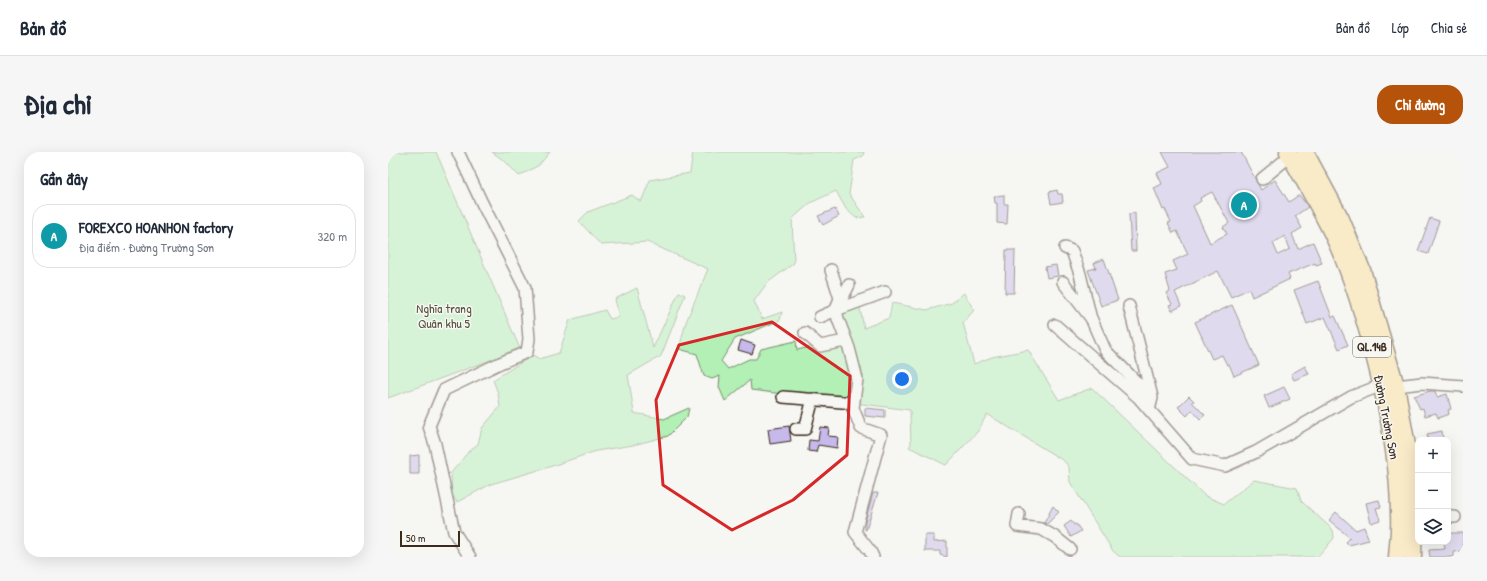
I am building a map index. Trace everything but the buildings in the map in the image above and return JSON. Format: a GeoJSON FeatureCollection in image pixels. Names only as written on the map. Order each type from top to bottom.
{"type":"FeatureCollection","features":[{"type":"Feature","properties":{"kind":"highway","name":"Đường Trường Sơn"},"geometry":{"type":"LineString","coordinates":[[1294,153],[1341,219],[1362,270],[1389,386],[1407,446],[1415,510]]}},
{"type":"Feature","properties":{"kind":"highway","name":"Đường Trường Sơn"},"geometry":{"type":"LineString","coordinates":[[1389,386],[1389,419],[1397,476],[1399,515],[1397,557]]}},
{"type":"Feature","properties":{"kind":"highway","name":"Đường Trường Sơn"},"geometry":{"type":"LineString","coordinates":[[1413,557],[1415,531]]}},
{"type":"Feature","properties":{"kind":"street"},"geometry":{"type":"LineString","coordinates":[[458,152],[525,288],[529,339],[527,352],[500,362],[444,390],[429,426],[435,444],[454,532],[470,557]]}},
{"type":"Feature","properties":{"kind":"street"},"geometry":{"type":"LineString","coordinates":[[1262,179],[1294,153]]}},
{"type":"Feature","properties":{"kind":"street"},"geometry":{"type":"LineString","coordinates":[[1065,248],[1072,251],[1091,318],[1105,350],[1152,398]]}},
{"type":"Feature","properties":{"kind":"street"},"geometry":{"type":"LineString","coordinates":[[831,270],[840,298],[836,310],[849,348],[857,379],[853,408],[861,428],[881,435],[855,532],[873,557]]}},
{"type":"Feature","properties":{"kind":"street"},"geometry":{"type":"LineString","coordinates":[[1063,282],[1091,318]]}},
{"type":"Feature","properties":{"kind":"street"},"geometry":{"type":"LineString","coordinates":[[836,310],[849,285]]}},
{"type":"Feature","properties":{"kind":"street"},"geometry":{"type":"LineString","coordinates":[[820,317],[885,292]]}},
{"type":"Feature","properties":{"kind":"street"},"geometry":{"type":"LineString","coordinates":[[1129,306],[1152,398],[1149,410]]}},
{"type":"Feature","properties":{"kind":"street"},"geometry":{"type":"LineString","coordinates":[[1055,325],[1138,397],[1192,459],[1225,466],[1256,452],[1351,397],[1389,386],[1422,383],[1463,386]]}},
{"type":"Feature","properties":{"kind":"street"},"geometry":{"type":"LineString","coordinates":[[805,333],[820,346],[846,341]]}},
{"type":"Feature","properties":{"kind":"street"},"geometry":{"type":"LineString","coordinates":[[783,397],[854,403]]}},
{"type":"Feature","properties":{"kind":"street"},"geometry":{"type":"LineString","coordinates":[[796,429],[806,429],[813,399]]}},
{"type":"Feature","properties":{"kind":"street"},"geometry":{"type":"LineString","coordinates":[[1019,514],[1017,526],[1041,529],[1055,537],[1070,549]]}},
{"type":"Feature","properties":{"kind":"highlighted area"},"geometry":{"type":"Polygon","coordinates":[[[772,322],[850,376],[847,455],[793,500],[732,530],[663,485],[656,400],[679,345],[772,322]]]}},
{"type":"Feature","properties":{"kind":"green space","name":"Nghĩa trang Quân khu 5"},"geometry":{"type":"Polygon","coordinates":[[[388,152],[436,152],[520,349],[388,398],[388,152]]]}},
{"type":"Feature","properties":{"kind":"green space"},"geometry":{"type":"Polygon","coordinates":[[[492,152],[550,152],[539,165],[519,176],[506,162],[492,152]]]}},
{"type":"Feature","properties":{"kind":"green space"},"geometry":{"type":"Polygon","coordinates":[[[693,152],[864,152],[863,156],[854,160],[849,194],[865,217],[856,218],[846,209],[836,191],[810,203],[792,219],[794,263],[767,283],[754,301],[762,319],[782,312],[780,320],[735,339],[721,361],[728,369],[749,359],[756,359],[761,349],[796,341],[797,350],[823,344],[843,334],[837,309],[859,304],[864,328],[889,318],[892,303],[927,310],[952,303],[964,293],[974,310],[963,323],[974,364],[992,357],[1028,350],[1059,400],[1092,388],[1205,496],[1224,504],[1254,480],[1297,488],[1301,501],[1333,530],[1334,538],[1318,557],[1120,557],[1113,551],[1070,482],[1069,467],[1064,461],[987,414],[978,431],[946,465],[909,447],[911,444],[910,410],[751,390],[750,380],[725,401],[719,387],[720,376],[712,379],[704,376],[697,354],[679,349],[686,322],[708,269],[647,242],[601,245],[579,221],[588,212],[632,195],[641,202],[650,180],[690,173],[693,152]]]}},
{"type":"Feature","properties":{"kind":"green space"},"geometry":{"type":"Polygon","coordinates":[[[637,288],[653,348],[679,292],[685,295],[661,356],[628,375],[634,413],[664,419],[689,408],[687,417],[668,436],[633,445],[596,451],[491,484],[457,502],[452,495],[451,473],[469,451],[478,444],[482,428],[500,407],[498,393],[493,380],[533,355],[539,359],[559,353],[570,320],[605,310],[610,319],[619,317],[615,299],[637,288]]]}},
{"type":"Feature","properties":{"kind":"place","name":"FOREXCO HOANHON factory"},"geometry":{"type":"Point","coordinates":[1244,205]}}]}
